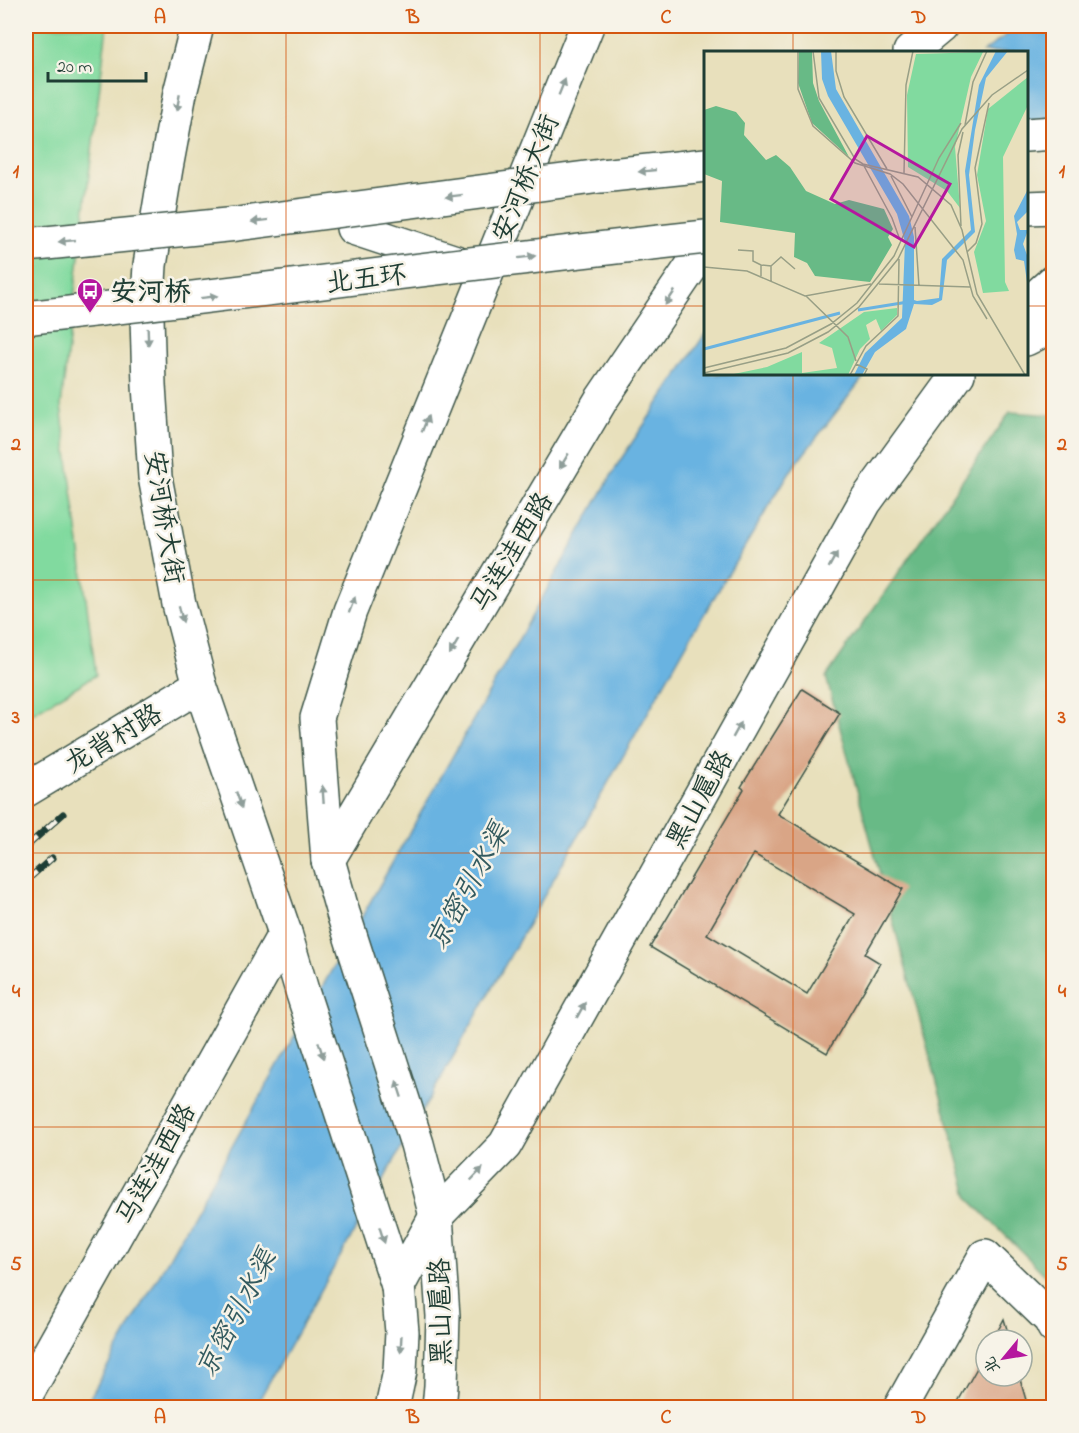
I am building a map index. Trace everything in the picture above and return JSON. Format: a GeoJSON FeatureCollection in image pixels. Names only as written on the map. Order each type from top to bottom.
{"type":"FeatureCollection","features":[{"type":"Feature","properties":{"kind":"main road","name":"安河桥大街"},"geometry":{"type":"LineString","coordinates":[[197,26],[180,93],[150,265],[147,317],[149,385],[156,477],[179,604],[200,685],[285,933],[303,994]]}},
{"type":"Feature","properties":{"kind":"main road","name":"安河桥大街"},"geometry":{"type":"LineString","coordinates":[[417,1144],[328,860],[317,718],[350,610],[587,26]]}},
{"type":"Feature","properties":{"kind":"main road"},"geometry":{"type":"LineString","coordinates":[[911,51],[941,26]]}},
{"type":"Feature","properties":{"kind":"main road"},"geometry":{"type":"LineString","coordinates":[[1028,135],[1053,133]]}},
{"type":"Feature","properties":{"kind":"main road"},"geometry":{"type":"LineString","coordinates":[[26,245],[237,224],[601,176],[704,165]]}},
{"type":"Feature","properties":{"kind":"main road"},"geometry":{"type":"LineString","coordinates":[[1028,208],[1053,207]]}},
{"type":"Feature","properties":{"kind":"main road"},"geometry":{"type":"LineString","coordinates":[[353,228],[487,272]]}},
{"type":"Feature","properties":{"kind":"main road","name":"北五环"},"geometry":{"type":"LineString","coordinates":[[26,318],[704,237]]}},
{"type":"Feature","properties":{"kind":"main road","name":"马连洼西路"},"geometry":{"type":"LineString","coordinates":[[328,860],[601,400],[694,263],[704,252]]}},
{"type":"Feature","properties":{"kind":"main road"},"geometry":{"type":"LineString","coordinates":[[1028,304],[1053,280]]}},
{"type":"Feature","properties":{"kind":"main road"},"geometry":{"type":"LineString","coordinates":[[1028,338],[1053,325]]}},
{"type":"Feature","properties":{"kind":"main road","name":"黑山扈路"},"geometry":{"type":"LineString","coordinates":[[436,1216],[505,1145],[865,502],[957,375]]}},
{"type":"Feature","properties":{"kind":"main road","name":"龙背村路"},"geometry":{"type":"LineString","coordinates":[[26,790],[200,685]]}},
{"type":"Feature","properties":{"kind":"main road","name":"马连洼西路"},"geometry":{"type":"LineString","coordinates":[[26,1395],[285,933]]}},
{"type":"Feature","properties":{"kind":"main road","name":"黑山扈路"},"geometry":{"type":"LineString","coordinates":[[303,994],[398,1286],[402,1332],[400,1371],[392,1407]]}},
{"type":"Feature","properties":{"kind":"main road","name":"黑山扈路"},"geometry":{"type":"LineString","coordinates":[[417,1144],[436,1216],[443,1316],[439,1407]]}},
{"type":"Feature","properties":{"kind":"main road"},"geometry":{"type":"LineString","coordinates":[[398,1286],[436,1216]]}},
{"type":"Feature","properties":{"kind":"main road"},"geometry":{"type":"LineString","coordinates":[[900,1407],[986,1256],[1050,1319],[1053,1328]]}},
{"type":"Feature","properties":{"kind":"green space"},"geometry":{"type":"Polygon","coordinates":[[[26,26],[107,26],[61,406],[96,675],[26,717],[26,26]]]}},
{"type":"Feature","properties":{"kind":"green space"},"geometry":{"type":"Polygon","coordinates":[[[1010,412],[1053,415],[1053,1283],[969,1199],[826,677],[1010,412]]]}},
{"type":"Feature","properties":{"kind":"water"},"geometry":{"type":"Polygon","coordinates":[[[1019,26],[1053,26],[1053,188],[1028,210],[1028,51],[984,51],[1019,26]]]}},
{"type":"Feature","properties":{"kind":"water","name":"京密引水渠"},"geometry":{"type":"Polygon","coordinates":[[[704,335],[704,375],[865,375],[789,473],[694,631],[255,1407],[84,1408],[619,462],[704,335]]]}},
{"type":"Feature","properties":{"kind":"pier"},"geometry":{"type":"Polygon","coordinates":[[[1054,123],[1054,192],[1028,212],[1028,125],[1054,123]]]}},
{"type":"Feature","properties":{"kind":"building"},"geometry":{"type":"Polygon","coordinates":[[[802,689],[840,713],[778,814],[903,889],[865,954],[880,963],[827,1053],[650,947],[744,789],[741,787],[802,689]],[[754,854],[707,934],[807,994],[855,914],[754,854]]]}},
{"type":"Feature","properties":{"kind":"building"},"geometry":{"type":"Polygon","coordinates":[[[1004,1319],[1007,1328],[999,1328],[1004,1319]]]}},
{"type":"Feature","properties":{"kind":"building"},"geometry":{"type":"Polygon","coordinates":[[[974,1373],[974,1388],[1022,1388],[1028,1407],[955,1407],[974,1373]]]}},
{"type":"Feature","properties":{"kind":"railway"},"geometry":{"type":"LineString","coordinates":[[26,847],[63,814]]}},
{"type":"Feature","properties":{"kind":"railway"},"geometry":{"type":"LineString","coordinates":[[26,881],[52,858]]}},
{"type":"Feature","properties":{"kind":"place","name":"安河桥"},"geometry":{"type":"Point","coordinates":[90,314]}}]}
